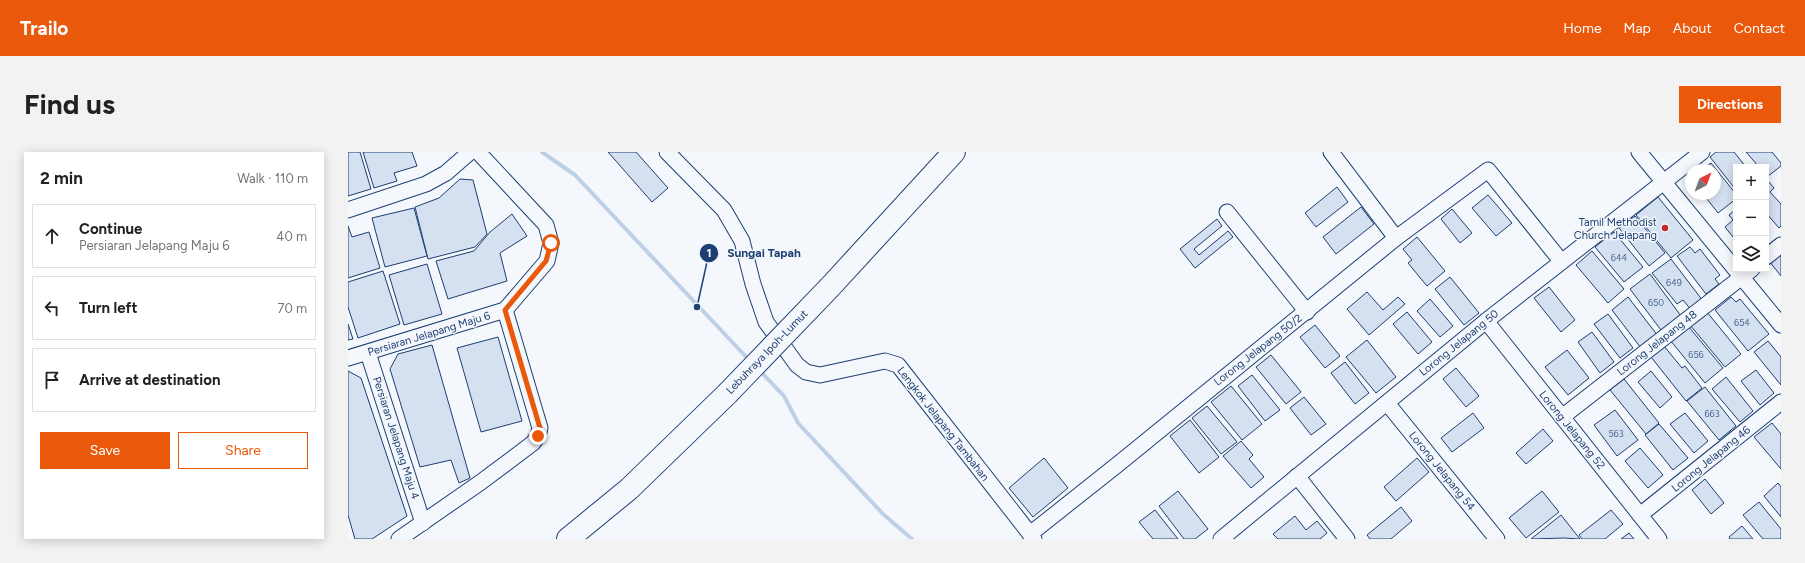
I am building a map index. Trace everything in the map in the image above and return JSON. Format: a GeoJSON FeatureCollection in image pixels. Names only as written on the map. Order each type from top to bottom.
{"type":"FeatureCollection","features":[{"type":"Feature","properties":{"kind":"highway","name":"Lebuhraya Ipoh-Lumut"},"geometry":{"type":"LineString","coordinates":[[568,539],[629,489],[727,394],[830,287],[954,152]]}},
{"type":"Feature","properties":{"kind":"street"},"geometry":{"type":"LineString","coordinates":[[348,210],[426,184],[446,173],[470,152]]}},
{"type":"Feature","properties":{"kind":"street","name":"Persiaran Jelapang Maju 6"},"geometry":{"type":"LineString","coordinates":[[348,358],[505,310],[546,261],[551,243],[546,225],[478,152]]}},
{"type":"Feature","properties":{"kind":"street","name":"Lengkok Jelapang Tambahan"},"geometry":{"type":"LineString","coordinates":[[667,152],[724,210],[742,241],[753,284],[766,322],[797,365],[806,372],[820,375],[885,361],[898,365],[1032,537]]}},
{"type":"Feature","properties":{"kind":"street"},"geometry":{"type":"LineString","coordinates":[[1332,152],[1396,238]]}},
{"type":"Feature","properties":{"kind":"street"},"geometry":{"type":"LineString","coordinates":[[1639,152],[1664,182],[1747,273],[1781,325]]}},
{"type":"Feature","properties":{"kind":"street","name":"Lorong Jelapang 50"},"geometry":{"type":"LineString","coordinates":[[1220,539],[1388,403],[1486,321],[1702,152]]}},
{"type":"Feature","properties":{"kind":"street","name":"Lorong Jelapang 50/2"},"geometry":{"type":"LineString","coordinates":[[1032,537],[1396,238],[1488,170],[1561,261]]}},
{"type":"Feature","properties":{"kind":"street"},"geometry":{"type":"LineString","coordinates":[[1227,212],[1306,312]]}},
{"type":"Feature","properties":{"kind":"street"},"geometry":{"type":"LineString","coordinates":[[1769,255],[1781,245]]}},
{"type":"Feature","properties":{"kind":"street","name":"Lorong Jelapang 48"},"geometry":{"type":"LineString","coordinates":[[1562,417],[1747,273]]}},
{"type":"Feature","properties":{"kind":"street"},"geometry":{"type":"LineString","coordinates":[[399,539],[482,482],[532,443],[538,436],[540,428],[505,310]]}},
{"type":"Feature","properties":{"kind":"street","name":"Lorong Jelapang 52"},"geometry":{"type":"LineString","coordinates":[[1486,321],[1659,539]]}},
{"type":"Feature","properties":{"kind":"street","name":"Persiaran Jelapang Maju 4"},"geometry":{"type":"LineString","coordinates":[[368,353],[423,523]]}},
{"type":"Feature","properties":{"kind":"street","name":"Lorong Jelapang 46"},"geometry":{"type":"LineString","coordinates":[[1640,516],[1781,402]]}},
{"type":"Feature","properties":{"kind":"street","name":"Lorong Jelapang 54"},"geometry":{"type":"LineString","coordinates":[[1388,403],[1498,539]]}},
{"type":"Feature","properties":{"kind":"street"},"geometry":{"type":"LineString","coordinates":[[1297,476],[1347,539]]}},
{"type":"Feature","properties":{"kind":"building"},"geometry":{"type":"Polygon","coordinates":[[[348,152],[360,152],[371,189],[348,196],[348,152]]]}},
{"type":"Feature","properties":{"kind":"building"},"geometry":{"type":"Polygon","coordinates":[[[363,152],[412,152],[417,166],[394,173],[397,181],[374,188],[363,152]]]}},
{"type":"Feature","properties":{"kind":"building"},"geometry":{"type":"Polygon","coordinates":[[[608,152],[636,152],[668,188],[652,202],[608,152]]]}},
{"type":"Feature","properties":{"kind":"building"},"geometry":{"type":"Polygon","coordinates":[[[1716,152],[1734,152],[1744,164],[1733,164],[1733,186],[1721,171],[1721,164],[1716,164],[1710,157],[1716,152]]]}},
{"type":"Feature","properties":{"kind":"building"},"geometry":{"type":"Polygon","coordinates":[[[1746,152],[1772,152],[1781,163],[1781,166],[1769,175],[1769,164],[1756,164],[1746,152]]]}},
{"type":"Feature","properties":{"kind":"building"},"geometry":{"type":"Polygon","coordinates":[[[1721,175],[1733,190],[1733,201],[1718,213],[1708,200],[1721,200],[1721,175]]]}},
{"type":"Feature","properties":{"kind":"building"},"geometry":{"type":"Polygon","coordinates":[[[460,179],[473,180],[487,234],[475,247],[428,259],[415,207],[439,198],[460,179]]]}},
{"type":"Feature","properties":{"kind":"building"},"geometry":{"type":"Polygon","coordinates":[[[1769,182],[1774,188],[1770,192],[1781,204],[1781,226],[1779,228],[1769,216],[1769,182]]]}},
{"type":"Feature","properties":{"kind":"building"},"geometry":{"type":"Polygon","coordinates":[[[1337,187],[1348,202],[1316,227],[1305,213],[1337,187]]]}},
{"type":"Feature","properties":{"kind":"building"},"geometry":{"type":"Polygon","coordinates":[[[1488,195],[1512,223],[1496,236],[1472,208],[1488,195]]]}},
{"type":"Feature","properties":{"kind":"building","name":"Tamil Methodist Church Jelapang"},"geometry":{"type":"Polygon","coordinates":[[[1658,197],[1693,240],[1671,258],[1636,215],[1658,197]]]}},
{"type":"Feature","properties":{"kind":"building"},"geometry":{"type":"Polygon","coordinates":[[[1361,207],[1374,224],[1336,254],[1323,237],[1361,207]]]}},
{"type":"Feature","properties":{"kind":"building"},"geometry":{"type":"Polygon","coordinates":[[[414,208],[427,256],[385,267],[372,218],[414,208]]]}},
{"type":"Feature","properties":{"kind":"building"},"geometry":{"type":"Polygon","coordinates":[[[1452,209],[1472,233],[1460,243],[1441,219],[1452,209]]]}},
{"type":"Feature","properties":{"kind":"building"},"geometry":{"type":"Polygon","coordinates":[[[1733,212],[1733,220],[1729,215],[1733,212]]]}},
{"type":"Feature","properties":{"kind":"building"},"geometry":{"type":"Polygon","coordinates":[[[512,214],[527,236],[500,253],[507,281],[448,299],[436,261],[474,251],[490,232],[512,214]]]}},
{"type":"Feature","properties":{"kind":"building"},"geometry":{"type":"Polygon","coordinates":[[[1635,216],[1665,253],[1649,266],[1619,228],[1635,216]]]}},
{"type":"Feature","properties":{"kind":"building"},"geometry":{"type":"Polygon","coordinates":[[[1217,219],[1222,226],[1194,249],[1199,255],[1228,231],[1233,237],[1195,268],[1180,249],[1217,219]]]}},
{"type":"Feature","properties":{"kind":"building"},"geometry":{"type":"Polygon","coordinates":[[[1733,220],[1733,237],[1725,227],[1733,220]]]}},
{"type":"Feature","properties":{"kind":"building"},"geometry":{"type":"Polygon","coordinates":[[[348,226],[352,237],[369,232],[380,268],[348,278],[348,226]]]}},
{"type":"Feature","properties":{"kind":"building"},"geometry":{"type":"Polygon","coordinates":[[[1614,232],[1643,267],[1624,282],[1595,247],[1614,232]]]}},
{"type":"Feature","properties":{"kind":"building"},"geometry":{"type":"Polygon","coordinates":[[[1417,237],[1445,271],[1427,286],[1408,263],[1412,260],[1403,249],[1417,237]]]}},
{"type":"Feature","properties":{"kind":"building"},"geometry":{"type":"Polygon","coordinates":[[[1690,247],[1695,253],[1700,249],[1720,275],[1715,279],[1719,284],[1706,294],[1677,256],[1690,247]]]}},
{"type":"Feature","properties":{"kind":"building"},"geometry":{"type":"Polygon","coordinates":[[[1592,251],[1624,289],[1608,303],[1576,265],[1592,251]]]}},
{"type":"Feature","properties":{"kind":"building"},"geometry":{"type":"Polygon","coordinates":[[[1781,251],[1781,276],[1769,261],[1781,251]]]}},
{"type":"Feature","properties":{"kind":"building"},"geometry":{"type":"Polygon","coordinates":[[[1671,259],[1703,301],[1692,311],[1683,300],[1677,304],[1652,273],[1671,259]]]}},
{"type":"Feature","properties":{"kind":"building"},"geometry":{"type":"Polygon","coordinates":[[[427,264],[442,314],[404,325],[389,275],[427,264]]]}},
{"type":"Feature","properties":{"kind":"building"},"geometry":{"type":"Polygon","coordinates":[[[383,271],[400,324],[358,338],[348,307],[348,282],[383,271]]]}},
{"type":"Feature","properties":{"kind":"building"},"geometry":{"type":"Polygon","coordinates":[[[1650,274],[1681,316],[1661,330],[1630,289],[1650,274]]]}},
{"type":"Feature","properties":{"kind":"building"},"geometry":{"type":"Polygon","coordinates":[[[1450,277],[1479,313],[1464,325],[1435,289],[1450,277]]]}},
{"type":"Feature","properties":{"kind":"building"},"geometry":{"type":"Polygon","coordinates":[[[1549,287],[1575,320],[1561,332],[1534,298],[1549,287]]]}},
{"type":"Feature","properties":{"kind":"building"},"geometry":{"type":"Polygon","coordinates":[[[1367,292],[1383,310],[1398,297],[1405,304],[1369,335],[1347,309],[1367,292]]]}},
{"type":"Feature","properties":{"kind":"building"},"geometry":{"type":"Polygon","coordinates":[[[1628,297],[1658,336],[1641,348],[1612,310],[1628,297]]]}},
{"type":"Feature","properties":{"kind":"building"},"geometry":{"type":"Polygon","coordinates":[[[1731,297],[1736,302],[1740,299],[1769,334],[1748,351],[1715,310],[1731,297]]]}},
{"type":"Feature","properties":{"kind":"building"},"geometry":{"type":"Polygon","coordinates":[[[1430,299],[1453,326],[1440,337],[1417,311],[1430,299]]]}},
{"type":"Feature","properties":{"kind":"building"},"geometry":{"type":"Polygon","coordinates":[[[1407,312],[1432,342],[1418,354],[1393,324],[1407,312]]]}},
{"type":"Feature","properties":{"kind":"building"},"geometry":{"type":"Polygon","coordinates":[[[1707,312],[1741,354],[1725,367],[1690,325],[1707,312]]]}},
{"type":"Feature","properties":{"kind":"building"},"geometry":{"type":"Polygon","coordinates":[[[1608,314],[1633,348],[1620,358],[1594,324],[1608,314]]]}},
{"type":"Feature","properties":{"kind":"building"},"geometry":{"type":"Polygon","coordinates":[[[348,324],[353,339],[348,340],[348,324]]]}},
{"type":"Feature","properties":{"kind":"building"},"geometry":{"type":"Polygon","coordinates":[[[1315,325],[1340,356],[1325,368],[1300,337],[1315,325]]]}},
{"type":"Feature","properties":{"kind":"building"},"geometry":{"type":"Polygon","coordinates":[[[1688,326],[1723,368],[1705,383],[1670,340],[1688,326]]]}},
{"type":"Feature","properties":{"kind":"building"},"geometry":{"type":"Polygon","coordinates":[[[1592,332],[1614,362],[1600,373],[1578,342],[1592,332]]]}},
{"type":"Feature","properties":{"kind":"building"},"geometry":{"type":"Polygon","coordinates":[[[498,337],[522,421],[481,432],[457,348],[498,337]]]}},
{"type":"Feature","properties":{"kind":"building"},"geometry":{"type":"Polygon","coordinates":[[[1367,340],[1396,377],[1376,393],[1346,357],[1367,340]]]}},
{"type":"Feature","properties":{"kind":"building"},"geometry":{"type":"Polygon","coordinates":[[[1768,341],[1781,357],[1781,385],[1754,352],[1768,341]]]}},
{"type":"Feature","properties":{"kind":"building"},"geometry":{"type":"Polygon","coordinates":[[[432,345],[470,478],[459,483],[451,460],[420,467],[390,369],[398,354],[432,345]]]}},
{"type":"Feature","properties":{"kind":"building"},"geometry":{"type":"Polygon","coordinates":[[[1664,346],[1682,368],[1685,366],[1702,388],[1686,401],[1651,357],[1664,346]]]}},
{"type":"Feature","properties":{"kind":"building"},"geometry":{"type":"Polygon","coordinates":[[[1567,350],[1589,378],[1568,395],[1545,367],[1567,350]]]}},
{"type":"Feature","properties":{"kind":"building"},"geometry":{"type":"Polygon","coordinates":[[[1271,355],[1301,392],[1286,404],[1256,367],[1271,355]]]}},
{"type":"Feature","properties":{"kind":"building"},"geometry":{"type":"Polygon","coordinates":[[[1345,362],[1369,393],[1355,404],[1331,373],[1345,362]]]}},
{"type":"Feature","properties":{"kind":"building"},"geometry":{"type":"Polygon","coordinates":[[[1456,368],[1479,396],[1466,407],[1443,379],[1456,368]]]}},
{"type":"Feature","properties":{"kind":"building"},"geometry":{"type":"Polygon","coordinates":[[[1756,370],[1774,393],[1760,405],[1741,381],[1756,370]]]}},
{"type":"Feature","properties":{"kind":"building"},"geometry":{"type":"Polygon","coordinates":[[[348,371],[361,378],[407,516],[372,539],[355,539],[348,515],[348,371]]]}},
{"type":"Feature","properties":{"kind":"building"},"geometry":{"type":"Polygon","coordinates":[[[1651,371],[1672,397],[1660,408],[1638,382],[1651,371]]]}},
{"type":"Feature","properties":{"kind":"building"},"geometry":{"type":"Polygon","coordinates":[[[1252,375],[1280,410],[1265,421],[1238,386],[1252,375]]]}},
{"type":"Feature","properties":{"kind":"building"},"geometry":{"type":"Polygon","coordinates":[[[1726,377],[1753,411],[1740,422],[1712,389],[1726,377]]]}},
{"type":"Feature","properties":{"kind":"building"},"geometry":{"type":"Polygon","coordinates":[[[1624,379],[1659,423],[1646,434],[1610,390],[1624,379]]]}},
{"type":"Feature","properties":{"kind":"building"},"geometry":{"type":"Polygon","coordinates":[[[1231,386],[1262,424],[1242,440],[1211,402],[1231,386]]]}},
{"type":"Feature","properties":{"kind":"building"},"geometry":{"type":"Polygon","coordinates":[[[1705,387],[1736,426],[1719,440],[1687,401],[1705,387]]]}},
{"type":"Feature","properties":{"kind":"building"},"geometry":{"type":"Polygon","coordinates":[[[1304,397],[1326,424],[1311,435],[1290,408],[1304,397]]]}},
{"type":"Feature","properties":{"kind":"building"},"geometry":{"type":"Polygon","coordinates":[[[1207,406],[1237,442],[1221,454],[1192,418],[1207,406]]]}},
{"type":"Feature","properties":{"kind":"building"},"geometry":{"type":"Polygon","coordinates":[[[1615,410],[1638,440],[1617,456],[1594,425],[1615,410]]]}},
{"type":"Feature","properties":{"kind":"building"},"geometry":{"type":"Polygon","coordinates":[[[1473,413],[1484,428],[1452,452],[1441,438],[1473,413]]]}},
{"type":"Feature","properties":{"kind":"building"},"geometry":{"type":"Polygon","coordinates":[[[1685,413],[1708,441],[1694,453],[1670,424],[1685,413]]]}},
{"type":"Feature","properties":{"kind":"building"},"geometry":{"type":"Polygon","coordinates":[[[1190,420],[1219,457],[1199,473],[1170,436],[1190,420]]]}},
{"type":"Feature","properties":{"kind":"building"},"geometry":{"type":"Polygon","coordinates":[[[1772,423],[1781,434],[1781,469],[1754,437],[1772,423]]]}},
{"type":"Feature","properties":{"kind":"building"},"geometry":{"type":"Polygon","coordinates":[[[1659,424],[1688,458],[1673,470],[1645,435],[1659,424]]]}},
{"type":"Feature","properties":{"kind":"building"},"geometry":{"type":"Polygon","coordinates":[[[1543,429],[1553,441],[1526,464],[1516,453],[1543,429]]]}},
{"type":"Feature","properties":{"kind":"building"},"geometry":{"type":"Polygon","coordinates":[[[1241,441],[1253,455],[1249,459],[1264,477],[1251,488],[1223,456],[1241,441]]]}},
{"type":"Feature","properties":{"kind":"building"},"geometry":{"type":"Polygon","coordinates":[[[1640,448],[1663,475],[1648,488],[1625,461],[1640,448]]]}},
{"type":"Feature","properties":{"kind":"building"},"geometry":{"type":"Polygon","coordinates":[[[1044,458],[1068,488],[1033,517],[1009,488],[1044,458]]]}},
{"type":"Feature","properties":{"kind":"building"},"geometry":{"type":"Polygon","coordinates":[[[1417,458],[1429,472],[1396,501],[1384,487],[1417,458]]]}},
{"type":"Feature","properties":{"kind":"building"},"geometry":{"type":"Polygon","coordinates":[[[1705,479],[1724,503],[1711,514],[1692,490],[1705,479]]]}},
{"type":"Feature","properties":{"kind":"building"},"geometry":{"type":"Polygon","coordinates":[[[1778,483],[1781,487],[1781,517],[1764,496],[1778,483]]]}},
{"type":"Feature","properties":{"kind":"building"},"geometry":{"type":"Polygon","coordinates":[[[1178,491],[1208,529],[1195,539],[1184,539],[1159,506],[1178,491]]]}},
{"type":"Feature","properties":{"kind":"building"},"geometry":{"type":"Polygon","coordinates":[[[1542,491],[1559,512],[1526,538],[1509,518],[1542,491]]]}},
{"type":"Feature","properties":{"kind":"building"},"geometry":{"type":"Polygon","coordinates":[[[1759,502],[1781,529],[1781,539],[1763,539],[1743,515],[1759,502]]]}},
{"type":"Feature","properties":{"kind":"building"},"geometry":{"type":"Polygon","coordinates":[[[1401,507],[1412,521],[1391,539],[1370,539],[1367,535],[1401,507]]]}},
{"type":"Feature","properties":{"kind":"building"},"geometry":{"type":"Polygon","coordinates":[[[1155,510],[1178,539],[1153,539],[1139,522],[1155,510]]]}},
{"type":"Feature","properties":{"kind":"building"},"geometry":{"type":"Polygon","coordinates":[[[1611,510],[1623,524],[1605,539],[1582,539],[1579,535],[1611,510]]]}},
{"type":"Feature","properties":{"kind":"building"},"geometry":{"type":"Polygon","coordinates":[[[1561,515],[1580,539],[1531,539],[1561,515]]]}},
{"type":"Feature","properties":{"kind":"building"},"geometry":{"type":"Polygon","coordinates":[[[1295,516],[1306,530],[1317,521],[1327,533],[1320,539],[1278,539],[1273,534],[1295,516]]]}},
{"type":"Feature","properties":{"kind":"building"},"geometry":{"type":"Polygon","coordinates":[[[1742,526],[1753,539],[1730,539],[1729,537],[1742,526]]]}},
{"type":"Feature","properties":{"kind":"building"},"geometry":{"type":"Polygon","coordinates":[[[1629,533],[1634,539],[1621,539],[1629,533]]]}},
{"type":"Feature","properties":{"kind":"waterway"},"geometry":{"type":"LineString","coordinates":[[542,152],[575,175],[750,361]]}},
{"type":"Feature","properties":{"kind":"waterway"},"geometry":{"type":"LineString","coordinates":[[759,370],[784,396],[798,423],[883,514],[912,539]]}},
{"type":"Feature","properties":{"kind":"place","name":"Tamil Methodist Church Jelapang"},"geometry":{"type":"Point","coordinates":[1665,228]}},
{"type":"Feature","properties":{"kind":"place","name":"Sungai Tapah"},"geometry":{"type":"Point","coordinates":[697,307]}},
{"type":"Feature","properties":{"kind":"route"},"geometry":{"type":"LineString","coordinates":[[538,436],[540,428],[505,310],[546,261],[551,243]]}}]}
